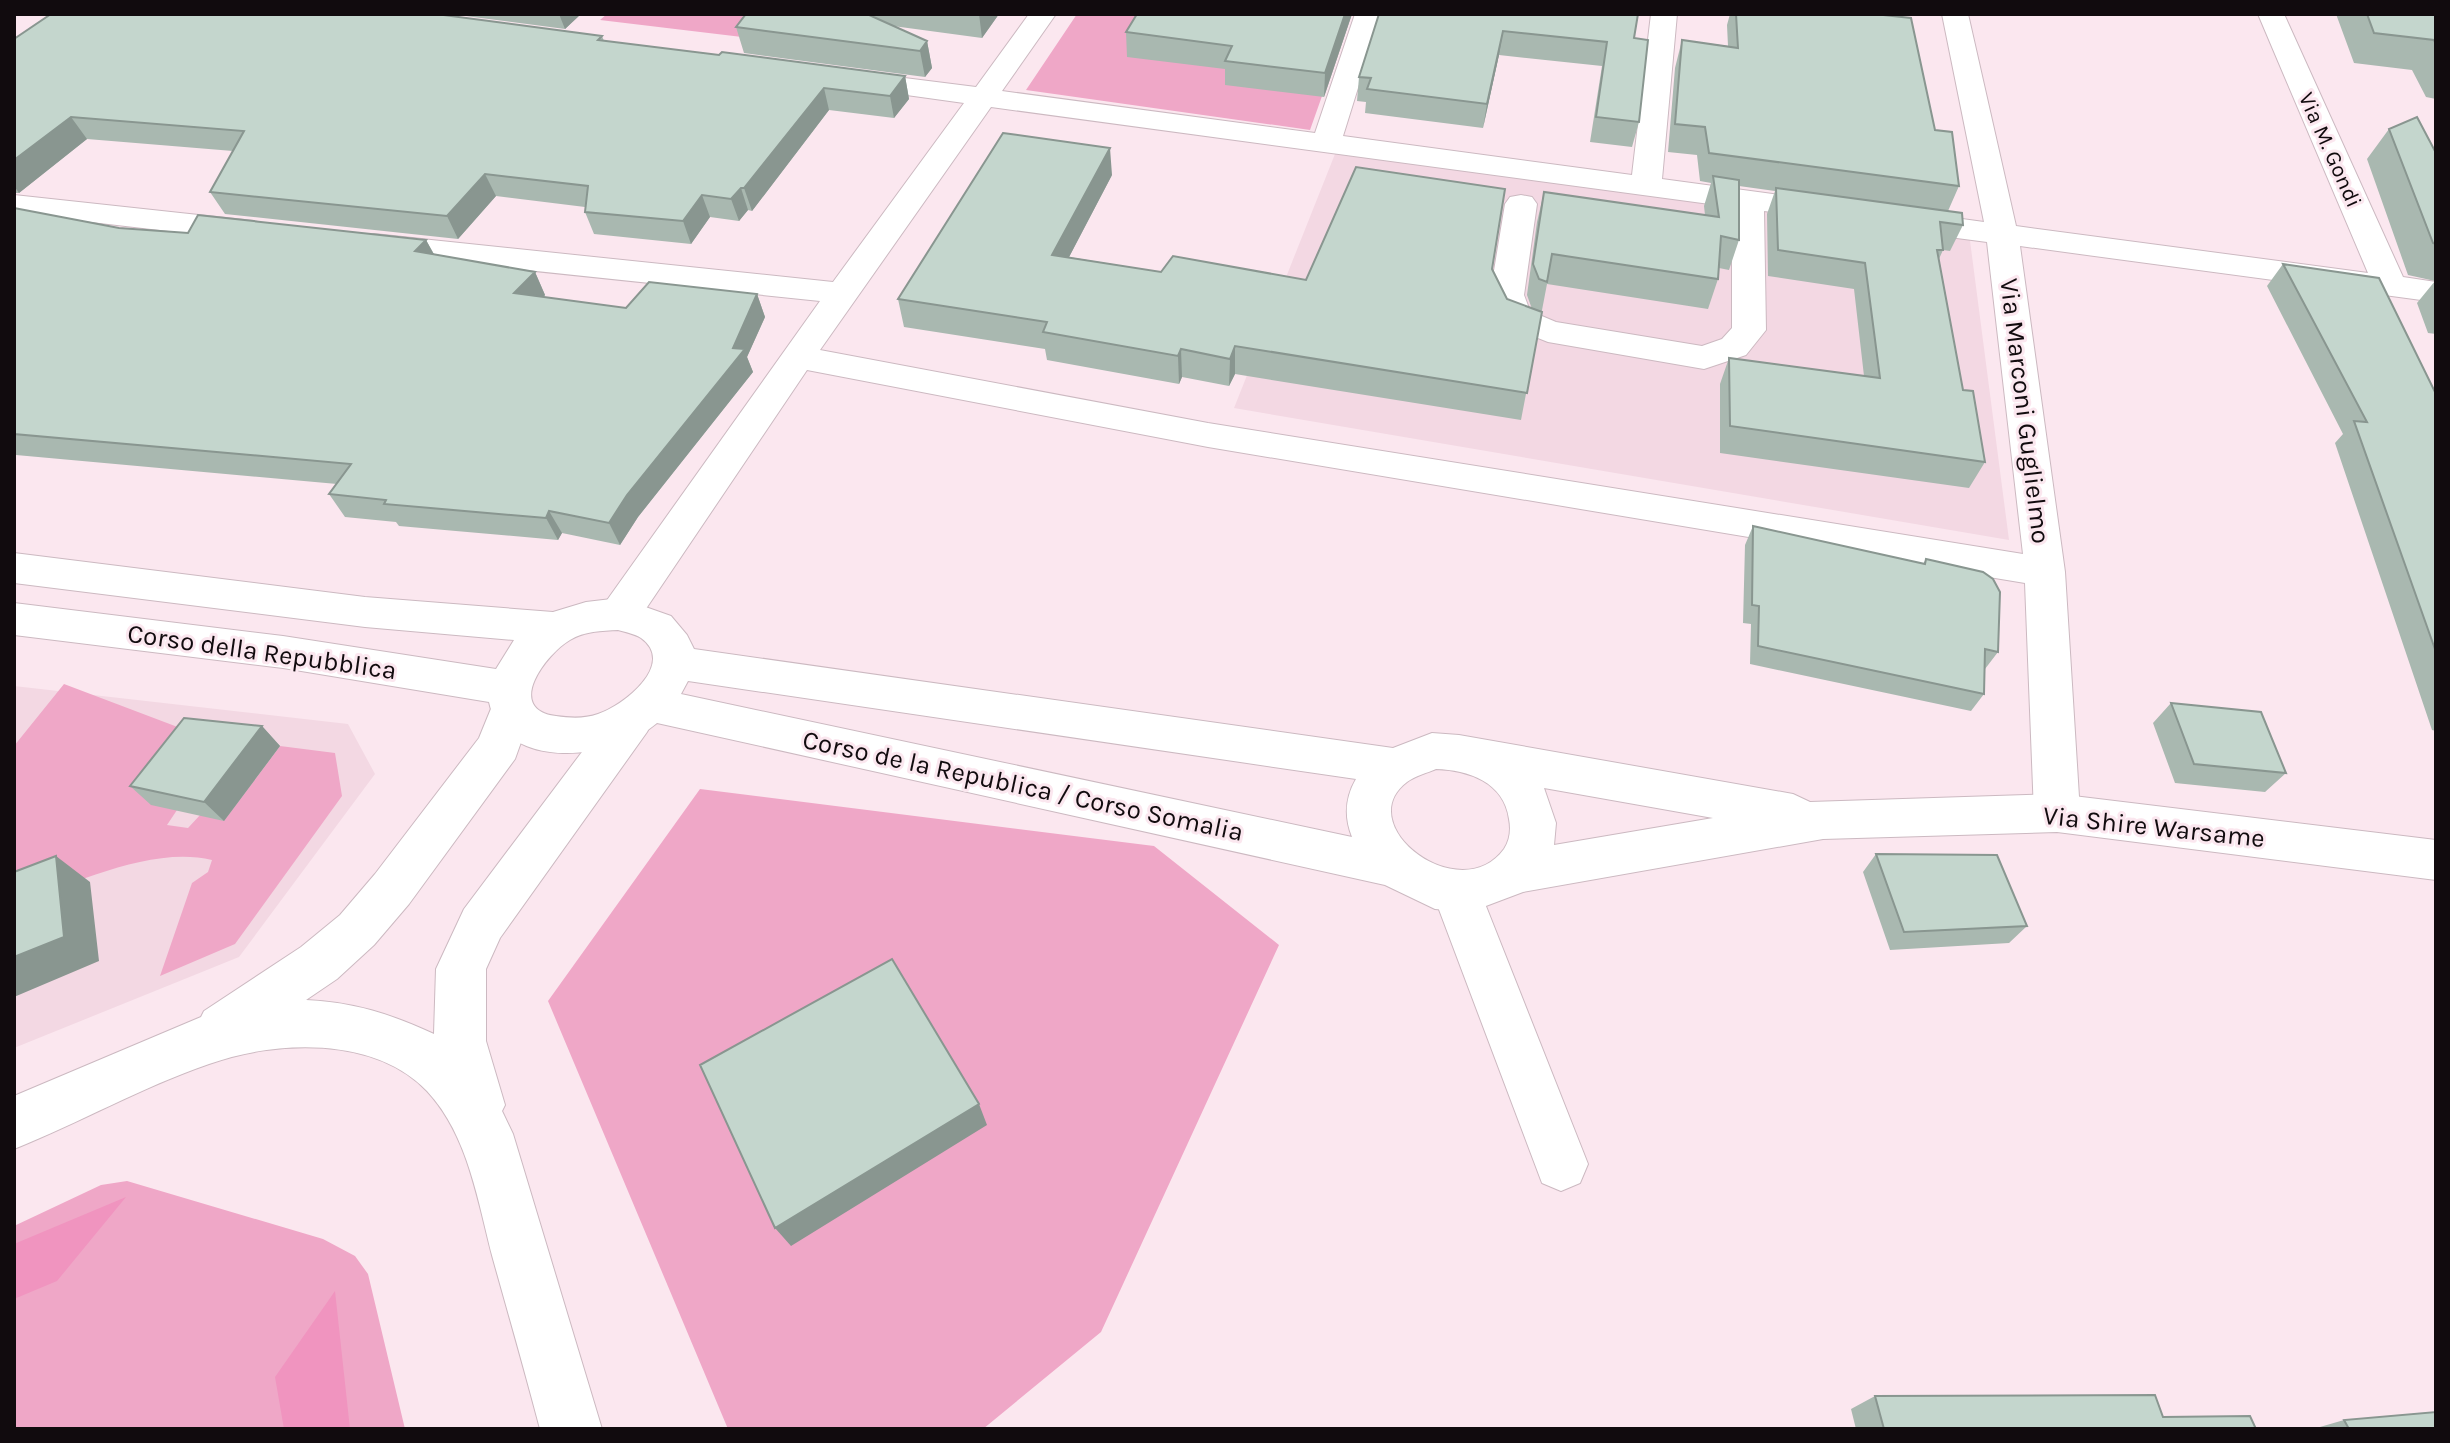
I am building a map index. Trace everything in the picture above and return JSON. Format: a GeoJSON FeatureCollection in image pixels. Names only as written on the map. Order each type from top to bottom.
{"type":"FeatureCollection","features":[{"type":"Feature","properties":{"kind":"main road"},"geometry":{"type":"LineString","coordinates":[[620,614],[842,293],[1043,14]]}},
{"type":"Feature","properties":{"kind":"main road"},"geometry":{"type":"LineString","coordinates":[[1326,143],[1368,14]]}},
{"type":"Feature","properties":{"kind":"main road"},"geometry":{"type":"LineString","coordinates":[[1646,186],[1664,14]]}},
{"type":"Feature","properties":{"kind":"main road","name":"Via Marconi Guglielmo"},"geometry":{"type":"LineString","coordinates":[[1955,14],[2002,234],[2045,572],[2057,813]]}},
{"type":"Feature","properties":{"kind":"main road","name":"Via M. Gondi"},"geometry":{"type":"LineString","coordinates":[[2271,14],[2390,286]]}},
{"type":"Feature","properties":{"kind":"main road"},"geometry":{"type":"LineString","coordinates":[[824,76],[2436,292]]}},
{"type":"Feature","properties":{"kind":"main road"},"geometry":{"type":"LineString","coordinates":[[1521,204],[1507,295],[1515,317],[1548,331],[1704,358],[1734,347],[1749,330],[1748,200]]}},
{"type":"Feature","properties":{"kind":"main road"},"geometry":{"type":"LineString","coordinates":[[14,204],[278,233]]}},
{"type":"Feature","properties":{"kind":"main road"},"geometry":{"type":"LineString","coordinates":[[341,240],[842,293]]}},
{"type":"Feature","properties":{"kind":"main road"},"geometry":{"type":"LineString","coordinates":[[798,357],[1208,435],[2045,572]]}},
{"type":"Feature","properties":{"kind":"main road"},"geometry":{"type":"LineString","coordinates":[[14,568],[365,612],[557,628]]}},
{"type":"Feature","properties":{"kind":"main road"},"geometry":{"type":"LineString","coordinates":[[14,1123],[205,1040],[319,963],[357,930],[392,889],[499,746],[524,654],[557,628],[589,617],[620,614],[644,618],[661,629],[672,645],[674,663],[668,684],[641,712],[481,924],[461,969],[460,1041],[571,1429]]}},
{"type":"Feature","properties":{"kind":"main road","name":"Corso della Repubblica"},"geometry":{"type":"LineString","coordinates":[[14,619],[283,652],[446,680],[511,697]]}},
{"type":"Feature","properties":{"kind":"main road"},"geometry":{"type":"LineString","coordinates":[[674,663],[1391,766]]}},
{"type":"Feature","properties":{"kind":"main road"},"geometry":{"type":"LineString","coordinates":[[511,697],[522,721],[537,731],[559,737],[608,731],[641,712]]}},
{"type":"Feature","properties":{"kind":"main road","name":"Corso de la Republica / Corso Somalia"},"geometry":{"type":"LineString","coordinates":[[641,712],[1393,866]]}},
{"type":"Feature","properties":{"kind":"main road"},"geometry":{"type":"LineString","coordinates":[[1432,751],[1455,751],[1478,757],[1502,769],[1520,787],[1532,809],[1535,832],[1528,854],[1512,873],[1497,883],[1456,891],[1422,883],[1393,866],[1377,846],[1369,824],[1368,803],[1375,783],[1391,766],[1410,756],[1432,751]]}},
{"type":"Feature","properties":{"kind":"main road","name":"Via Shire Warsame"},"geometry":{"type":"LineString","coordinates":[[1478,757],[1823,819]]}},
{"type":"Feature","properties":{"kind":"main road","name":"Via Shire Warsame"},"geometry":{"type":"LineString","coordinates":[[1512,873],[1823,819],[2057,813],[2436,860]]}},
{"type":"Feature","properties":{"kind":"main road"},"geometry":{"type":"LineString","coordinates":[[1456,891],[1561,1164]]}},
{"type":"Feature","properties":{"kind":"main road"},"geometry":{"type":"LineString","coordinates":[[205,1040],[254,1029],[301,1024],[344,1026],[384,1036],[417,1052],[446,1074],[486,1134]]}},
{"type":"Feature","properties":{"kind":"shaded area"},"geometry":{"type":"Polygon","coordinates":[[[607,14],[762,14],[742,37],[600,20],[607,14]]]}},
{"type":"Feature","properties":{"kind":"shaded area"},"geometry":{"type":"Polygon","coordinates":[[[1077,14],[1351,14],[1310,130],[1026,90],[1077,14]]]}},
{"type":"Feature","properties":{"kind":"shaded area"},"geometry":{"type":"Polygon","coordinates":[[[1335,154],[1969,233],[2009,540],[1234,408],[1335,154]]]}},
{"type":"Feature","properties":{"kind":"shaded area"},"geometry":{"type":"Polygon","coordinates":[[[64,684],[204,737],[152,804],[177,810],[167,825],[188,828],[201,814],[226,818],[280,746],[335,753],[342,796],[235,944],[160,976],[192,883],[208,872],[212,860],[188,857],[138,862],[14,905],[14,746],[64,684]]]}},
{"type":"Feature","properties":{"kind":"shaded area"},"geometry":{"type":"Polygon","coordinates":[[[14,686],[348,724],[375,774],[239,957],[14,1048],[14,686]]]}},
{"type":"Feature","properties":{"kind":"shaded area"},"geometry":{"type":"Polygon","coordinates":[[[700,789],[1154,846],[1279,945],[1101,1332],[983,1429],[728,1429],[548,1001],[700,789]]]}},
{"type":"Feature","properties":{"kind":"shaded area"},"geometry":{"type":"Polygon","coordinates":[[[127,1181],[323,1239],[355,1256],[368,1274],[405,1429],[14,1429],[14,1226],[101,1185],[127,1181]]]}},
{"type":"Feature","properties":{"kind":"shaded area"},"geometry":{"type":"Polygon","coordinates":[[[126,1197],[57,1281],[14,1299],[14,1244],[126,1197]]]}},
{"type":"Feature","properties":{"kind":"shaded area"},"geometry":{"type":"Polygon","coordinates":[[[335,1291],[350,1429],[284,1429],[275,1377],[335,1291]]]}},
{"type":"Feature","properties":{"kind":"building"},"geometry":{"type":"Polygon","coordinates":[[[51,14],[436,14],[602,36],[598,40],[719,55],[722,52],[905,76],[890,96],[824,88],[744,188],[731,199],[702,195],[683,221],[585,212],[588,186],[485,174],[447,216],[210,192],[244,131],[71,117],[14,160],[14,39],[51,14]]]}},
{"type":"Feature","properties":{"kind":"building"},"geometry":{"type":"Polygon","coordinates":[[[746,14],[867,14],[927,41],[920,51],[736,27],[746,14]]]}},
{"type":"Feature","properties":{"kind":"building"},"geometry":{"type":"Polygon","coordinates":[[[1137,14],[1345,14],[1325,73],[1225,61],[1232,46],[1126,32],[1137,14]]]}},
{"type":"Feature","properties":{"kind":"building"},"geometry":{"type":"Polygon","coordinates":[[[1379,14],[1638,14],[1634,38],[1648,40],[1639,122],[1596,117],[1607,42],[1503,31],[1487,104],[1367,89],[1371,78],[1359,77],[1379,14]]]}},
{"type":"Feature","properties":{"kind":"building"},"geometry":{"type":"Polygon","coordinates":[[[1736,14],[1874,14],[1911,18],[1935,130],[1952,132],[1959,186],[1709,153],[1705,127],[1675,124],[1682,40],[1738,48],[1736,14]]]}},
{"type":"Feature","properties":{"kind":"building"},"geometry":{"type":"Polygon","coordinates":[[[2367,14],[2436,14],[2436,45],[2434,40],[2374,33],[2367,14]]]}},
{"type":"Feature","properties":{"kind":"building"},"geometry":{"type":"Polygon","coordinates":[[[2417,117],[2436,153],[2436,244],[2389,129],[2417,117]]]}},
{"type":"Feature","properties":{"kind":"building"},"geometry":{"type":"Polygon","coordinates":[[[1003,133],[1110,148],[1052,255],[1161,272],[1173,256],[1306,280],[1356,167],[1505,189],[1492,269],[1507,299],[1542,312],[1527,393],[1235,346],[1230,359],[1181,349],[1178,356],[1043,332],[1047,322],[898,299],[1003,133]]]}},
{"type":"Feature","properties":{"kind":"building"},"geometry":{"type":"Polygon","coordinates":[[[1713,176],[1739,180],[1739,240],[1721,236],[1718,279],[1552,254],[1547,282],[1539,279],[1533,264],[1544,192],[1719,217],[1713,176]]]}},
{"type":"Feature","properties":{"kind":"building"},"geometry":{"type":"Polygon","coordinates":[[[1776,188],[1962,213],[1963,225],[1940,222],[1943,250],[1937,250],[1963,390],[1973,391],[1985,462],[1730,426],[1729,358],[1880,378],[1865,263],[1778,250],[1776,188]]]}},
{"type":"Feature","properties":{"kind":"building"},"geometry":{"type":"Polygon","coordinates":[[[14,208],[119,228],[188,233],[198,215],[426,240],[415,251],[535,272],[514,293],[626,308],[649,282],[757,294],[733,348],[745,349],[627,495],[609,523],[549,511],[546,518],[384,504],[386,500],[329,494],[351,464],[14,434],[14,208]]]}},
{"type":"Feature","properties":{"kind":"building"},"geometry":{"type":"Polygon","coordinates":[[[2283,264],[2379,278],[2436,394],[2436,652],[2354,421],[2367,422],[2283,264]]]}},
{"type":"Feature","properties":{"kind":"building"},"geometry":{"type":"Polygon","coordinates":[[[1753,526],[1925,564],[1926,559],[1983,572],[1993,579],[2000,592],[1998,652],[1985,649],[1984,694],[1758,646],[1759,606],[1752,605],[1753,526]]]}},
{"type":"Feature","properties":{"kind":"building"},"geometry":{"type":"Polygon","coordinates":[[[2171,703],[2261,712],[2286,773],[2194,764],[2171,703]]]}},
{"type":"Feature","properties":{"kind":"building"},"geometry":{"type":"Polygon","coordinates":[[[184,718],[262,726],[204,802],[130,786],[184,718]]]}},
{"type":"Feature","properties":{"kind":"building"},"geometry":{"type":"Polygon","coordinates":[[[1876,854],[1997,855],[2027,926],[1904,932],[1876,854]]]}},
{"type":"Feature","properties":{"kind":"building"},"geometry":{"type":"Polygon","coordinates":[[[56,856],[64,937],[14,957],[14,872],[56,856]]]}},
{"type":"Feature","properties":{"kind":"building"},"geometry":{"type":"Polygon","coordinates":[[[892,959],[979,1104],[775,1228],[700,1065],[892,959]]]}},
{"type":"Feature","properties":{"kind":"building"},"geometry":{"type":"Polygon","coordinates":[[[2155,1395],[2163,1417],[2250,1416],[2256,1429],[1884,1429],[1875,1396],[2155,1395]]]}},
{"type":"Feature","properties":{"kind":"building"},"geometry":{"type":"Polygon","coordinates":[[[2436,1412],[2436,1429],[2349,1429],[2344,1420],[2436,1412]]]}}]}
